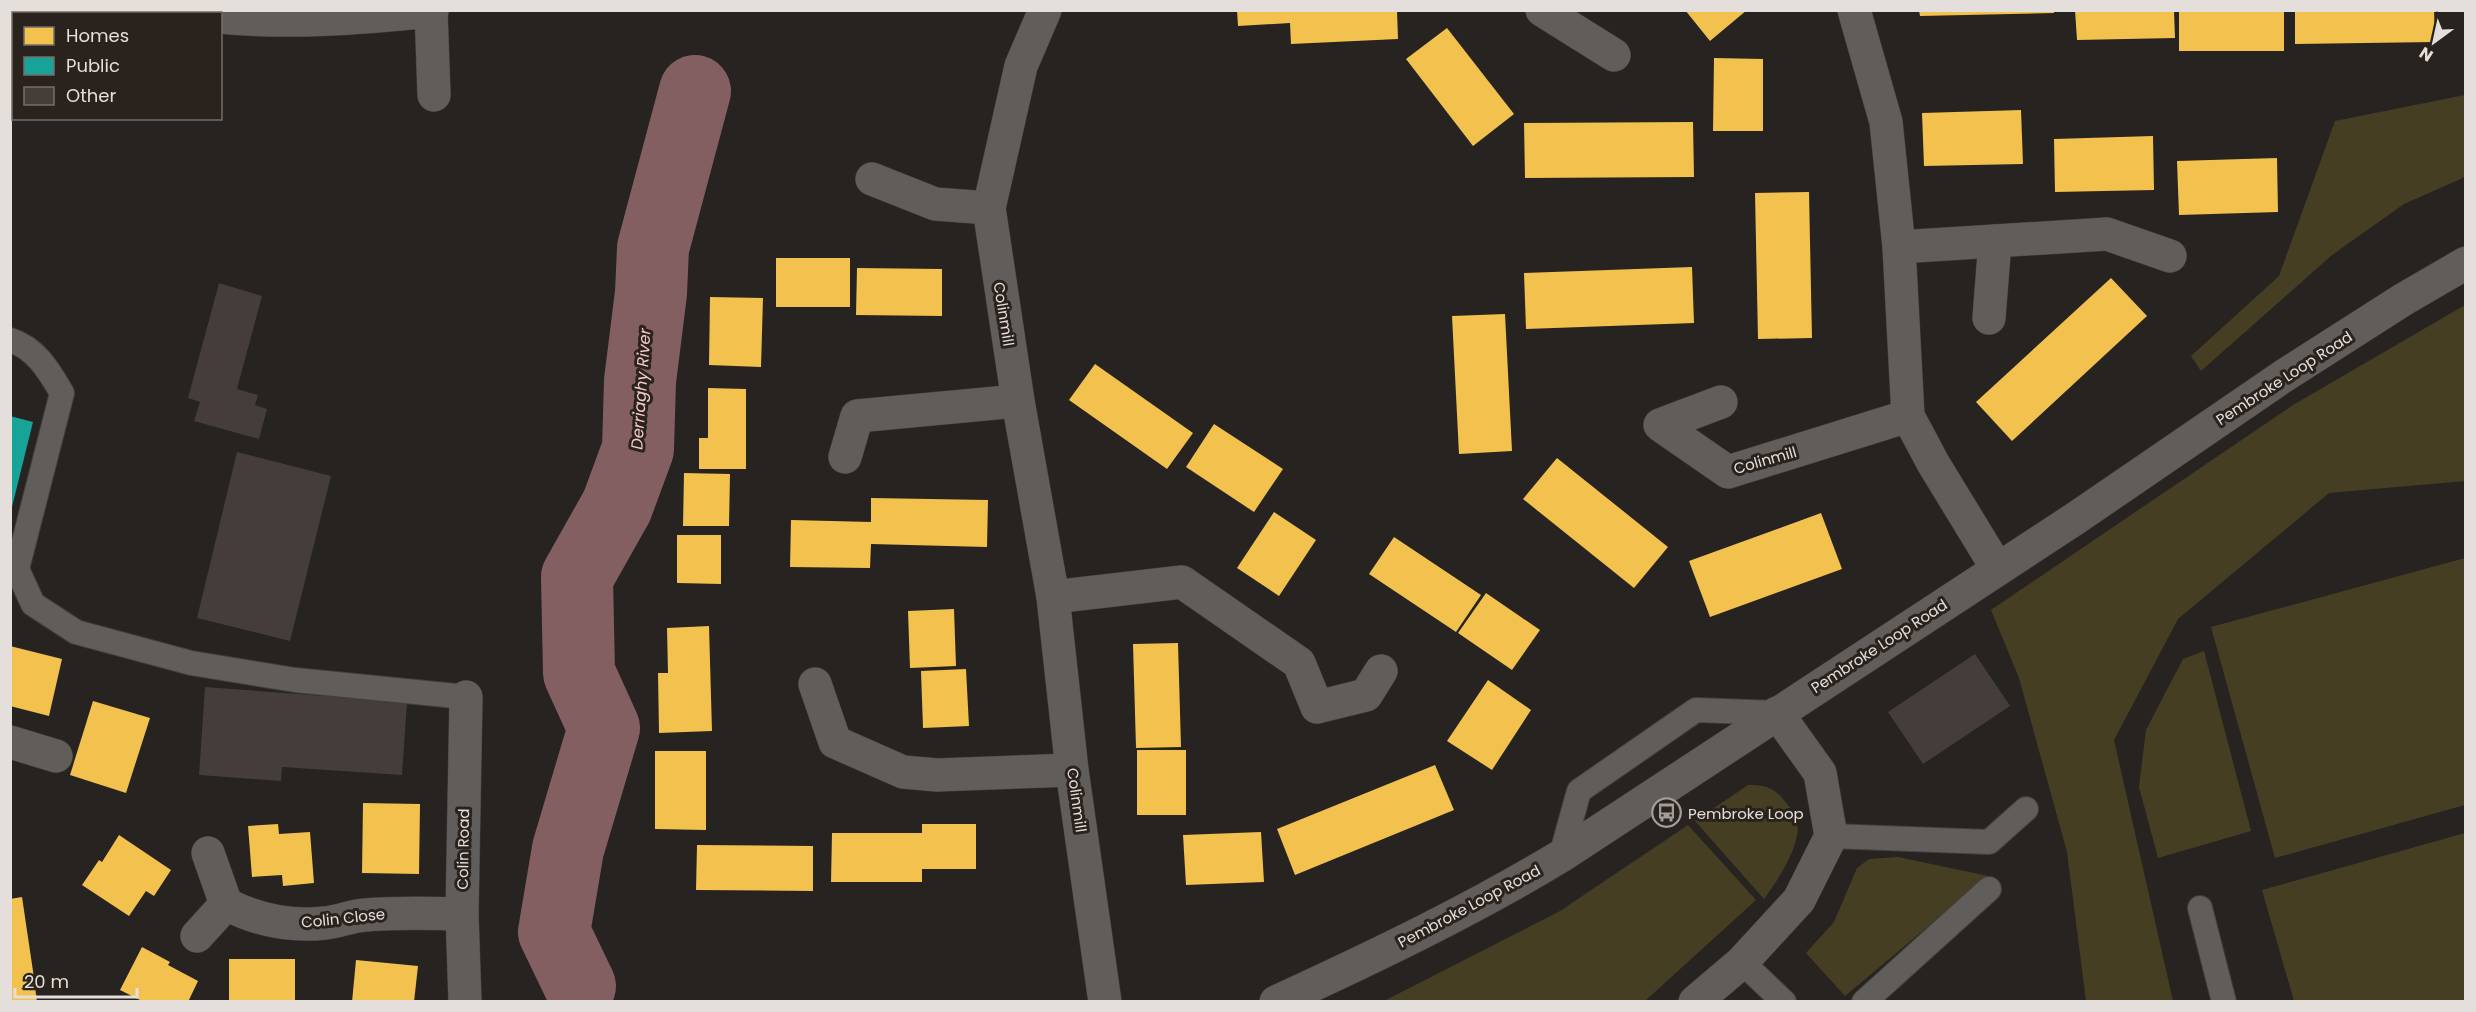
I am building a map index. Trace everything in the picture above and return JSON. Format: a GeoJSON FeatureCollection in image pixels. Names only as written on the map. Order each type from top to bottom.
{"type":"FeatureCollection","features":[{"type":"Feature","properties":{"kind":"street","name":"Colinmill"},"geometry":{"type":"LineString","coordinates":[[1045,10],[1021,66],[989,208],[1018,401],[1053,597],[1072,770],[1105,1002]]}},
{"type":"Feature","properties":{"kind":"street"},"geometry":{"type":"LineString","coordinates":[[1542,10],[1614,56]]}},
{"type":"Feature","properties":{"kind":"street"},"geometry":{"type":"LineString","coordinates":[[1854,10],[1886,122],[1899,247],[1908,416],[1933,463],[1997,568]]}},
{"type":"Feature","properties":{"kind":"street"},"geometry":{"type":"LineString","coordinates":[[222,17],[256,21],[334,20],[431,11],[434,95]]}},
{"type":"Feature","properties":{"kind":"street"},"geometry":{"type":"LineString","coordinates":[[872,179],[934,204],[989,208]]}},
{"type":"Feature","properties":{"kind":"street"},"geometry":{"type":"LineString","coordinates":[[1899,247],[2107,234],[2170,256]]}},
{"type":"Feature","properties":{"kind":"street"},"geometry":{"type":"LineString","coordinates":[[1989,318],[1995,241]]}},
{"type":"Feature","properties":{"kind":"street","name":"Pembroke Loop Road"},"geometry":{"type":"LineString","coordinates":[[1276,1002],[1351,968],[1495,896],[1562,856],[2076,518],[2282,377],[2394,305],[2466,263]]}},
{"type":"Feature","properties":{"kind":"street"},"geometry":{"type":"LineString","coordinates":[[845,457],[857,416],[1018,401]]}},
{"type":"Feature","properties":{"kind":"street","name":"Colinmill"},"geometry":{"type":"LineString","coordinates":[[1721,402],[1660,425],[1728,472],[1908,416]]}},
{"type":"Feature","properties":{"kind":"street"},"geometry":{"type":"LineString","coordinates":[[1053,597],[1182,582],[1299,663],[1317,707],[1366,695],[1381,671]]}},
{"type":"Feature","properties":{"kind":"street"},"geometry":{"type":"LineString","coordinates":[[814,684],[835,742],[903,772],[937,775],[1072,770]]}},
{"type":"Feature","properties":{"kind":"street","name":"Colin Road"},"geometry":{"type":"LineString","coordinates":[[465,1002],[462,914],[466,697]]}},
{"type":"Feature","properties":{"kind":"street"},"geometry":{"type":"LineString","coordinates":[[1695,1002],[1742,962],[1800,900],[1832,836],[1820,773],[1777,713]]}},
{"type":"Feature","properties":{"kind":"street"},"geometry":{"type":"LineString","coordinates":[[10,742],[56,756]]}},
{"type":"Feature","properties":{"kind":"street"},"geometry":{"type":"LineString","coordinates":[[197,936],[226,904],[207,853]]}},
{"type":"Feature","properties":{"kind":"street","name":"Colin Close"},"geometry":{"type":"LineString","coordinates":[[226,904],[253,917],[294,924],[325,923],[361,915],[462,914]]}},
{"type":"Feature","properties":{"kind":"lane"},"geometry":{"type":"LineString","coordinates":[[10,340],[17,342],[42,361],[62,393],[17,569],[33,604],[76,632],[190,663],[295,680],[466,697]]}},
{"type":"Feature","properties":{"kind":"lane"},"geometry":{"type":"LineString","coordinates":[[1562,856],[1579,791],[1696,710],[1777,713]]}},
{"type":"Feature","properties":{"kind":"lane"},"geometry":{"type":"LineString","coordinates":[[1832,836],[1989,842],[2026,809]]}},
{"type":"Feature","properties":{"kind":"lane"},"geometry":{"type":"LineString","coordinates":[[1864,1002],[1989,889]]}},
{"type":"Feature","properties":{"kind":"lane"},"geometry":{"type":"LineString","coordinates":[[2200,908],[2224,1002]]}},
{"type":"Feature","properties":{"kind":"lane"},"geometry":{"type":"LineString","coordinates":[[1742,962],[1784,1002]]}},
{"type":"Feature","properties":{"kind":"shaded area"},"geometry":{"type":"Polygon","coordinates":[[[2465,95],[2465,177],[2404,204],[2332,255],[2201,371],[2191,356],[2279,276],[2335,121],[2465,95]]]}},
{"type":"Feature","properties":{"kind":"shaded area"},"geometry":{"type":"Polygon","coordinates":[[[2465,305],[2465,481],[2329,493],[2178,619],[2114,740],[2173,1001],[2086,1001],[2067,852],[2019,678],[1991,610],[2293,405],[2465,305]]]}},
{"type":"Feature","properties":{"kind":"shaded area"},"geometry":{"type":"Polygon","coordinates":[[[2465,558],[2465,805],[2275,858],[2211,627],[2465,558]]]}},
{"type":"Feature","properties":{"kind":"shaded area"},"geometry":{"type":"Polygon","coordinates":[[[2204,651],[2251,831],[2158,858],[2139,787],[2146,730],[2183,659],[2204,651]]]}},
{"type":"Feature","properties":{"kind":"shaded area"},"geometry":{"type":"Polygon","coordinates":[[[1748,785],[1766,787],[1774,791],[1795,815],[1798,824],[1794,847],[1789,859],[1764,899],[1695,821],[1748,785]]]}},
{"type":"Feature","properties":{"kind":"shaded area"},"geometry":{"type":"Polygon","coordinates":[[[1688,825],[1756,900],[1645,1001],[1384,1001],[1560,911],[1688,825]]]}},
{"type":"Feature","properties":{"kind":"shaded area"},"geometry":{"type":"Polygon","coordinates":[[[2465,833],[2465,1001],[2294,1001],[2262,890],[2465,833]]]}},
{"type":"Feature","properties":{"kind":"shaded area"},"geometry":{"type":"Polygon","coordinates":[[[1898,857],[1988,876],[1845,996],[1806,953],[1834,922],[1857,868],[1869,859],[1898,857]]]}},
{"type":"Feature","properties":{"kind":"building: Homes"},"geometry":{"type":"Polygon","coordinates":[[[1237,10],[1397,10],[1398,39],[1291,44],[1290,23],[1238,26],[1237,10]]]}},
{"type":"Feature","properties":{"kind":"building: Homes"},"geometry":{"type":"Polygon","coordinates":[[[1685,10],[1747,10],[1710,41],[1685,10]]]}},
{"type":"Feature","properties":{"kind":"building: Homes"},"geometry":{"type":"Polygon","coordinates":[[[1919,10],[2054,10],[2054,13],[1920,16],[1919,10]]]}},
{"type":"Feature","properties":{"kind":"building: Homes"},"geometry":{"type":"Polygon","coordinates":[[[2075,10],[2174,10],[2175,38],[2077,40],[2075,10]]]}},
{"type":"Feature","properties":{"kind":"building: Homes"},"geometry":{"type":"Polygon","coordinates":[[[2179,10],[2284,10],[2284,51],[2179,51],[2179,10]]]}},
{"type":"Feature","properties":{"kind":"building: Homes"},"geometry":{"type":"Polygon","coordinates":[[[2295,10],[2434,10],[2435,42],[2295,44],[2295,10]]]}},
{"type":"Feature","properties":{"kind":"building: Homes"},"geometry":{"type":"Polygon","coordinates":[[[1447,28],[1514,114],[1473,146],[1406,59],[1447,28]]]}},
{"type":"Feature","properties":{"kind":"building: Homes"},"geometry":{"type":"Polygon","coordinates":[[[1714,58],[1763,59],[1763,131],[1713,131],[1714,58]]]}},
{"type":"Feature","properties":{"kind":"building: Homes"},"geometry":{"type":"Polygon","coordinates":[[[2021,110],[2023,164],[1924,166],[1922,113],[2021,110]]]}},
{"type":"Feature","properties":{"kind":"building: Homes"},"geometry":{"type":"Polygon","coordinates":[[[1693,122],[1694,177],[1525,178],[1524,123],[1693,122]]]}},
{"type":"Feature","properties":{"kind":"building: Homes"},"geometry":{"type":"Polygon","coordinates":[[[2153,136],[2154,190],[2055,192],[2054,139],[2153,136]]]}},
{"type":"Feature","properties":{"kind":"building: Homes"},"geometry":{"type":"Polygon","coordinates":[[[2277,158],[2278,212],[2179,215],[2177,161],[2277,158]]]}},
{"type":"Feature","properties":{"kind":"building: Homes"},"geometry":{"type":"Polygon","coordinates":[[[1809,192],[1812,338],[1758,339],[1755,193],[1809,192]]]}},
{"type":"Feature","properties":{"kind":"building: Homes"},"geometry":{"type":"Polygon","coordinates":[[[776,258],[850,258],[850,307],[776,307],[776,258]]]}},
{"type":"Feature","properties":{"kind":"building: Homes"},"geometry":{"type":"Polygon","coordinates":[[[1692,267],[1694,323],[1526,329],[1524,273],[1692,267]]]}},
{"type":"Feature","properties":{"kind":"building: Homes"},"geometry":{"type":"Polygon","coordinates":[[[857,268],[942,269],[942,316],[856,315],[857,268]]]}},
{"type":"Feature","properties":{"kind":"building: Homes"},"geometry":{"type":"Polygon","coordinates":[[[2111,278],[2147,316],[2012,441],[1976,402],[2111,278]]]}},
{"type":"Feature","properties":{"kind":"building: Homes"},"geometry":{"type":"Polygon","coordinates":[[[710,297],[763,298],[761,367],[709,365],[710,297]]]}},
{"type":"Feature","properties":{"kind":"building: Homes"},"geometry":{"type":"Polygon","coordinates":[[[1505,314],[1512,451],[1459,454],[1452,316],[1505,314]]]}},
{"type":"Feature","properties":{"kind":"building: Homes"},"geometry":{"type":"Polygon","coordinates":[[[1095,364],[1193,433],[1167,469],[1069,400],[1095,364]]]}},
{"type":"Feature","properties":{"kind":"building: Homes"},"geometry":{"type":"Polygon","coordinates":[[[708,388],[746,389],[746,469],[699,469],[699,438],[708,438],[708,388]]]}},
{"type":"Feature","properties":{"kind":"building: Homes"},"geometry":{"type":"Polygon","coordinates":[[[1214,424],[1283,469],[1254,512],[1186,467],[1214,424]]]}},
{"type":"Feature","properties":{"kind":"building: Homes"},"geometry":{"type":"Polygon","coordinates":[[[1557,458],[1668,547],[1634,588],[1523,499],[1557,458]]]}},
{"type":"Feature","properties":{"kind":"building: Homes"},"geometry":{"type":"Polygon","coordinates":[[[684,473],[730,474],[729,526],[683,526],[684,473]]]}},
{"type":"Feature","properties":{"kind":"building: Homes"},"geometry":{"type":"Polygon","coordinates":[[[871,498],[988,500],[987,547],[871,544],[870,568],[790,567],[791,520],[871,522],[871,498]]]}},
{"type":"Feature","properties":{"kind":"building: Homes"},"geometry":{"type":"Polygon","coordinates":[[[1274,512],[1316,540],[1279,596],[1237,568],[1274,512]]]}},
{"type":"Feature","properties":{"kind":"building: Homes"},"geometry":{"type":"Polygon","coordinates":[[[1821,513],[1842,569],[1710,617],[1689,561],[1821,513]]]}},
{"type":"Feature","properties":{"kind":"building: Homes"},"geometry":{"type":"Polygon","coordinates":[[[677,535],[721,535],[721,584],[677,583],[677,535]]]}},
{"type":"Feature","properties":{"kind":"building: Homes"},"geometry":{"type":"Polygon","coordinates":[[[1394,537],[1481,595],[1456,632],[1369,574],[1394,537]]]}},
{"type":"Feature","properties":{"kind":"building: Homes"},"geometry":{"type":"Polygon","coordinates":[[[1486,593],[1540,630],[1512,670],[1458,633],[1486,593]]]}},
{"type":"Feature","properties":{"kind":"building: Homes"},"geometry":{"type":"Polygon","coordinates":[[[954,609],[956,666],[910,668],[908,611],[954,609]]]}},
{"type":"Feature","properties":{"kind":"building: Homes"},"geometry":{"type":"Polygon","coordinates":[[[709,626],[712,731],[659,733],[658,673],[668,673],[667,628],[709,626]]]}},
{"type":"Feature","properties":{"kind":"building: Homes"},"geometry":{"type":"Polygon","coordinates":[[[1178,643],[1181,747],[1136,748],[1133,644],[1178,643]]]}},
{"type":"Feature","properties":{"kind":"building: Homes"},"geometry":{"type":"Polygon","coordinates":[[[10,646],[62,659],[49,716],[10,706],[10,646]]]}},
{"type":"Feature","properties":{"kind":"building: Homes"},"geometry":{"type":"Polygon","coordinates":[[[966,669],[969,726],[923,728],[921,671],[966,669]]]}},
{"type":"Feature","properties":{"kind":"building: Homes"},"geometry":{"type":"Polygon","coordinates":[[[1488,680],[1531,710],[1492,770],[1447,741],[1488,680]]]}},
{"type":"Feature","properties":{"kind":"building: Homes"},"geometry":{"type":"Polygon","coordinates":[[[93,701],[150,718],[126,793],[70,775],[93,701]]]}},
{"type":"Feature","properties":{"kind":"building: Homes"},"geometry":{"type":"Polygon","coordinates":[[[1137,750],[1186,750],[1186,815],[1137,815],[1137,750]]]}},
{"type":"Feature","properties":{"kind":"building: Homes"},"geometry":{"type":"Polygon","coordinates":[[[655,751],[706,751],[706,830],[655,829],[655,751]]]}},
{"type":"Feature","properties":{"kind":"building: Homes"},"geometry":{"type":"Polygon","coordinates":[[[1435,765],[1454,810],[1295,875],[1277,829],[1435,765]]]}},
{"type":"Feature","properties":{"kind":"building: Homes"},"geometry":{"type":"Polygon","coordinates":[[[363,803],[420,804],[419,874],[362,873],[363,803]]]}},
{"type":"Feature","properties":{"kind":"building: Homes"},"geometry":{"type":"Polygon","coordinates":[[[278,824],[279,834],[310,832],[314,883],[283,886],[282,875],[252,877],[248,826],[278,824]]]}},
{"type":"Feature","properties":{"kind":"building: Homes"},"geometry":{"type":"Polygon","coordinates":[[[922,824],[976,824],[976,869],[922,869],[922,882],[831,882],[832,833],[922,833],[922,824]]]}},
{"type":"Feature","properties":{"kind":"building: Homes"},"geometry":{"type":"Polygon","coordinates":[[[1261,832],[1264,882],[1186,885],[1183,835],[1261,832]]]}},
{"type":"Feature","properties":{"kind":"building: Homes"},"geometry":{"type":"Polygon","coordinates":[[[119,835],[171,870],[154,896],[146,891],[129,916],[82,885],[99,860],[102,862],[119,835]]]}},
{"type":"Feature","properties":{"kind":"building: Homes"},"geometry":{"type":"Polygon","coordinates":[[[697,845],[813,846],[813,891],[696,890],[697,845]]]}},
{"type":"Feature","properties":{"kind":"building: Homes"},"geometry":{"type":"Polygon","coordinates":[[[22,897],[37,1002],[10,1002],[10,899],[22,897]]]}},
{"type":"Feature","properties":{"kind":"building: Homes"},"geometry":{"type":"Polygon","coordinates":[[[142,947],[170,962],[168,965],[198,981],[188,1002],[144,1002],[120,990],[142,947]]]}},
{"type":"Feature","properties":{"kind":"building: Homes"},"geometry":{"type":"Polygon","coordinates":[[[229,959],[295,959],[295,1002],[229,1002],[229,959]]]}},
{"type":"Feature","properties":{"kind":"building: Homes"},"geometry":{"type":"Polygon","coordinates":[[[356,960],[418,966],[414,1002],[352,1002],[356,960]]]}},
{"type":"Feature","properties":{"kind":"building: Public"},"geometry":{"type":"Polygon","coordinates":[[[10,416],[33,422],[11,511],[10,511],[10,416]]]}},
{"type":"Feature","properties":{"kind":"building: Other"},"geometry":{"type":"Polygon","coordinates":[[[219,283],[262,296],[237,389],[258,395],[255,405],[267,409],[259,439],[194,421],[200,402],[188,398],[219,283]]]}},
{"type":"Feature","properties":{"kind":"building: Other"},"geometry":{"type":"Polygon","coordinates":[[[237,452],[331,476],[290,641],[197,618],[237,452]]]}},
{"type":"Feature","properties":{"kind":"building: Other"},"geometry":{"type":"Polygon","coordinates":[[[1975,654],[2010,706],[1923,764],[1888,712],[1975,654]]]}},
{"type":"Feature","properties":{"kind":"building: Other"},"geometry":{"type":"Polygon","coordinates":[[[205,687],[407,702],[402,775],[282,767],[281,781],[199,775],[205,687]]]}},
{"type":"Feature","properties":{"kind":"waterway","name":"Derriaghy River"},"geometry":{"type":"LineString","coordinates":[[580,986],[554,932],[568,849],[604,728],[579,673],[577,577],[617,506],[638,449],[640,381],[651,293],[653,248],[695,91]]}},
{"type":"Feature","properties":{"kind":"place","name":"Pembroke Loop"},"geometry":{"type":"Point","coordinates":[1667,813]}}]}
